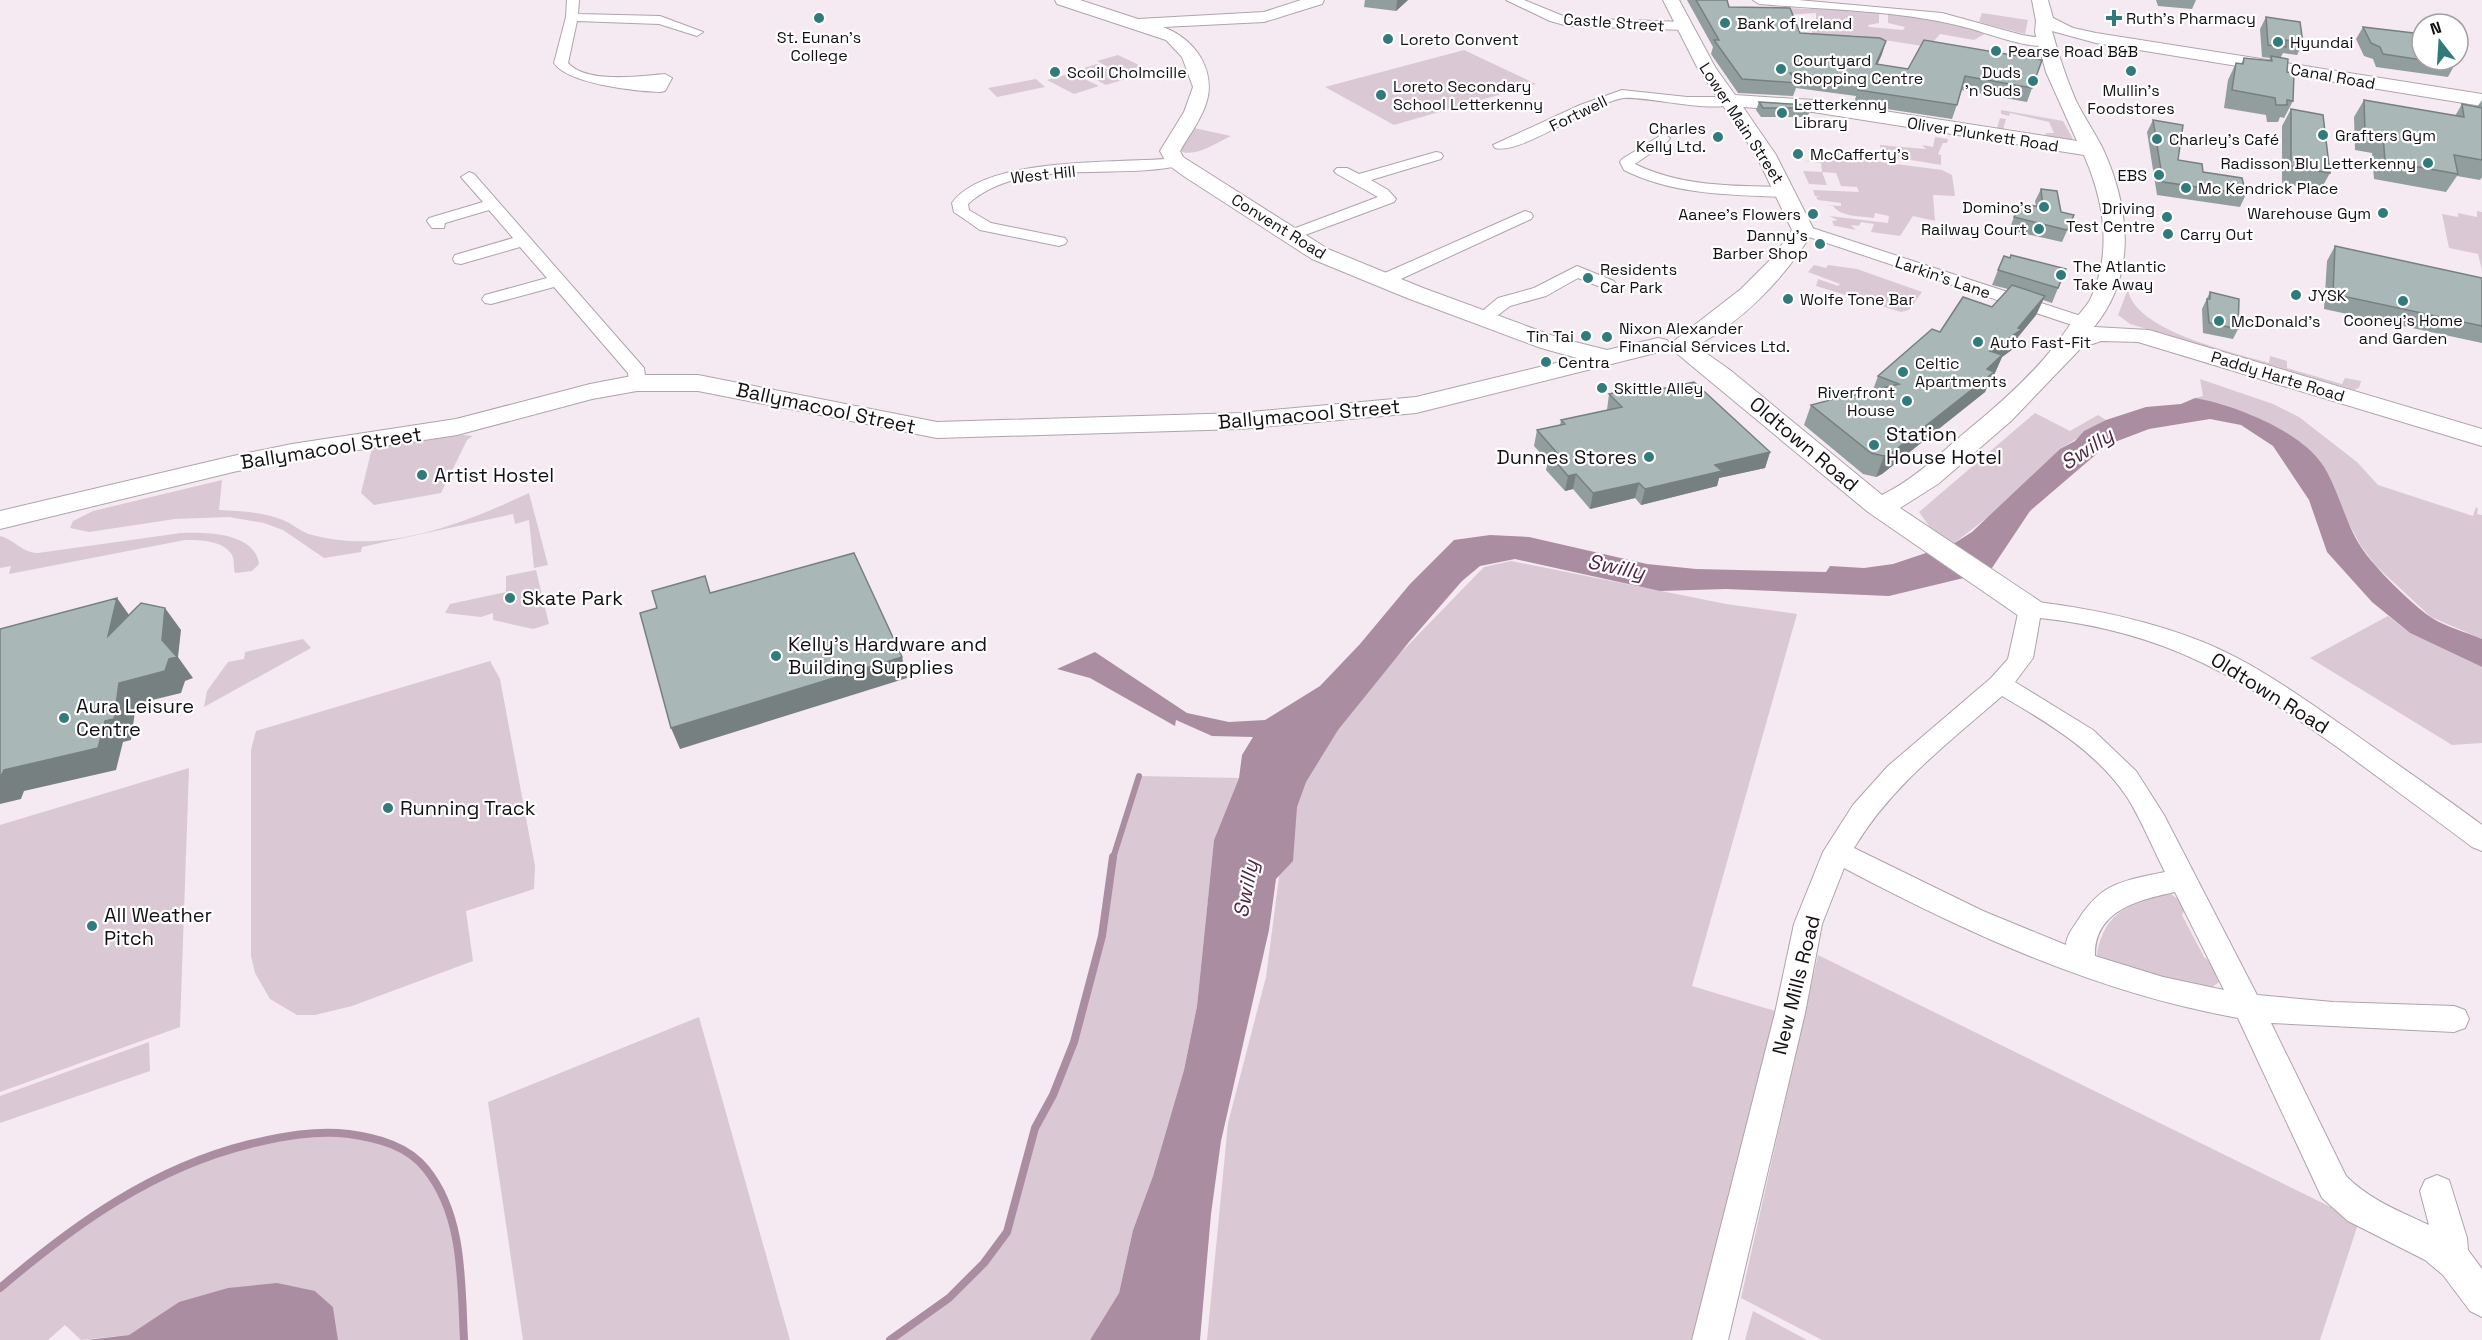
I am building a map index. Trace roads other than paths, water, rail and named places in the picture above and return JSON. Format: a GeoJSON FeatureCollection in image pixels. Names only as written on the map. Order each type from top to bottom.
{"type":"FeatureCollection","features":[{"type":"Feature","properties":{"kind":"main road"},"geometry":{"type":"LineString","coordinates":[[1063,0],[1172,36],[1195,63],[1202,87],[1194,112],[1171,146],[1171,155],[1177,162]]}},
{"type":"Feature","properties":{"kind":"main road"},"geometry":{"type":"LineString","coordinates":[[1138,23],[1281,14],[1316,0]]}},
{"type":"Feature","properties":{"kind":"main road","name":"Lower Main Street"},"geometry":{"type":"LineString","coordinates":[[1671,0],[1706,67],[1762,148],[1803,230]]}},
{"type":"Feature","properties":{"kind":"main road"},"geometry":{"type":"LineString","coordinates":[[1878,506],[1896,501],[1917,487],[2033,390],[2085,324],[2111,266],[2116,222],[2103,171],[2064,97],[2049,42],[2045,38],[2043,25],[2045,21],[2040,0]]}},
{"type":"Feature","properties":{"kind":"main road"},"geometry":{"type":"LineString","coordinates":[[1172,36],[1179,26],[1195,21]]}},
{"type":"Feature","properties":{"kind":"main road","name":"Canal Road"},"geometry":{"type":"LineString","coordinates":[[2045,21],[2068,32],[2096,38],[2482,100]]}},
{"type":"Feature","properties":{"kind":"main road"},"geometry":{"type":"LineString","coordinates":[[2049,42],[2064,38],[2096,38]]}},
{"type":"Feature","properties":{"kind":"main road","name":"Oliver Plunkett Road"},"geometry":{"type":"LineString","coordinates":[[1731,101],[1761,101],[1813,106],[2093,150]]}},
{"type":"Feature","properties":{"kind":"main road","name":"Convent Road"},"geometry":{"type":"LineString","coordinates":[[1177,162],[1320,254],[1550,343]]}},
{"type":"Feature","properties":{"kind":"main road"},"geometry":{"type":"LineString","coordinates":[[1674,346],[1694,339],[1745,300],[1797,242],[1803,230]]}},
{"type":"Feature","properties":{"kind":"main road"},"geometry":{"type":"LineString","coordinates":[[2085,324],[2115,323],[2140,334]]}},
{"type":"Feature","properties":{"kind":"main road","name":"Paddy Harte Road"},"geometry":{"type":"LineString","coordinates":[[2085,324],[2098,333],[2140,334],[2482,438]]}},
{"type":"Feature","properties":{"kind":"main road"},"geometry":{"type":"LineString","coordinates":[[1550,343],[1605,357]]}},
{"type":"Feature","properties":{"kind":"main road"},"geometry":{"type":"LineString","coordinates":[[1550,343],[1575,364]]}},
{"type":"Feature","properties":{"kind":"main road","name":"Ballymacool Street"},"geometry":{"type":"LineString","coordinates":[[0,520],[233,464],[303,450],[457,427],[590,392],[637,383],[698,383],[796,401],[913,427],[966,431],[1240,421],[1383,410],[1440,400],[1605,357],[1674,346]]}},
{"type":"Feature","properties":{"kind":"main road","name":"Oldtown Road"},"geometry":{"type":"LineString","coordinates":[[1674,346],[1720,375],[1878,506],[2030,609]]}},
{"type":"Feature","properties":{"kind":"street"},"geometry":{"type":"LineString","coordinates":[[573,0],[572,17],[562,66],[578,75],[621,81]]}},
{"type":"Feature","properties":{"kind":"street","name":"Castle Street"},"geometry":{"type":"LineString","coordinates":[[1512,0],[1568,22],[1684,26]]}},
{"type":"Feature","properties":{"kind":"street"},"geometry":{"type":"LineString","coordinates":[[1759,0],[1832,2],[1942,17],[2022,39],[2049,42]]}},
{"type":"Feature","properties":{"kind":"street"},"geometry":{"type":"LineString","coordinates":[[1883,10],[1883,22],[1888,26]]}},
{"type":"Feature","properties":{"kind":"street"},"geometry":{"type":"LineString","coordinates":[[572,17],[660,20],[697,32]]}},
{"type":"Feature","properties":{"kind":"street","name":"Fortwell"},"geometry":{"type":"LineString","coordinates":[[1500,145],[1546,128],[1585,108],[1622,94],[1687,101],[1731,101]]}},
{"type":"Feature","properties":{"kind":"street"},"geometry":{"type":"LineString","coordinates":[[1663,138],[1628,162],[1629,167],[1640,175],[1714,189],[1786,192]]}},
{"type":"Feature","properties":{"kind":"street"},"geometry":{"type":"LineString","coordinates":[[1359,179],[1436,156]]}},
{"type":"Feature","properties":{"kind":"street","name":"West Hill"},"geometry":{"type":"LineString","coordinates":[[1059,241],[993,228],[971,219],[962,212],[960,203],[981,185],[997,179],[1032,173],[1177,162]]}},
{"type":"Feature","properties":{"kind":"street"},"geometry":{"type":"LineString","coordinates":[[1291,235],[1387,200],[1383,193],[1342,171]]}},
{"type":"Feature","properties":{"kind":"street"},"geometry":{"type":"LineString","coordinates":[[469,177],[637,372],[637,383]]}},
{"type":"Feature","properties":{"kind":"street"},"geometry":{"type":"LineString","coordinates":[[438,225],[435,221],[494,204]]}},
{"type":"Feature","properties":{"kind":"street"},"geometry":{"type":"LineString","coordinates":[[1384,280],[1525,216]]}},
{"type":"Feature","properties":{"kind":"street","name":"West Hill"},"geometry":{"type":"LineString","coordinates":[[959,225],[974,236],[993,228]]}},
{"type":"Feature","properties":{"kind":"street","name":"Larkin's Lane"},"geometry":{"type":"LineString","coordinates":[[1803,230],[2085,324]]}},
{"type":"Feature","properties":{"kind":"street"},"geometry":{"type":"LineString","coordinates":[[461,259],[525,240]]}},
{"type":"Feature","properties":{"kind":"street"},"geometry":{"type":"LineString","coordinates":[[1483,318],[1504,302],[1540,292],[1577,271],[1608,285]]}},
{"type":"Feature","properties":{"kind":"street"},"geometry":{"type":"LineString","coordinates":[[491,299],[559,279]]}},
{"type":"Feature","properties":{"kind":"street","name":"New Mills Road"},"geometry":{"type":"LineString","coordinates":[[1710,1340],[1790,1012],[1808,924],[1837,852],[1862,812],[1897,773],[2000,684],[2021,658],[2030,609]]}},
{"type":"Feature","properties":{"kind":"street","name":"Oldtown Road"},"geometry":{"type":"LineString","coordinates":[[2030,609],[2074,612],[2116,622],[2192,647],[2220,659],[2278,693],[2482,840]]}},
{"type":"Feature","properties":{"kind":"street"},"geometry":{"type":"LineString","coordinates":[[2000,684],[2065,723],[2111,759],[2139,795],[2175,861],[2334,1187],[2346,1202],[2409,1232],[2451,1258],[2482,1299]]}},
{"type":"Feature","properties":{"kind":"street"},"geometry":{"type":"LineString","coordinates":[[1837,852],[1979,923],[2080,964],[2172,991],[2247,1006],[2300,1012],[2454,1019]]}},
{"type":"Feature","properties":{"kind":"street"},"geometry":{"type":"LineString","coordinates":[[2080,964],[2080,941],[2101,908],[2126,892],[2182,879]]}},
{"type":"Feature","properties":{"kind":"street"},"geometry":{"type":"LineString","coordinates":[[2437,1191],[2450,1238],[2451,1258]]}},
{"type":"Feature","properties":{"kind":"water","name":"Swilly"},"geometry":{"type":"Polygon","coordinates":[[[2195,398],[2230,407],[2269,423],[2304,445],[2318,458],[2336,491],[2351,529],[2374,564],[2414,604],[2432,618],[2482,639],[2482,667],[2410,633],[2372,602],[2327,552],[2309,500],[2273,446],[2241,425],[2210,419],[2149,429],[2107,445],[2030,511],[1992,568],[1972,576],[1889,596],[1726,589],[1660,591],[1515,559],[1480,566],[1462,581],[1409,642],[1338,730],[1306,782],[1297,807],[1293,861],[1276,879],[1269,930],[1221,1141],[1211,1214],[1200,1340],[1090,1340],[1119,1293],[1133,1230],[1153,1176],[1184,1070],[1197,1006],[1214,840],[1239,778],[1242,755],[1253,737],[1212,736],[1176,720],[1175,726],[1090,678],[1057,669],[1095,652],[1187,713],[1229,722],[1265,720],[1320,686],[1360,644],[1410,584],[1454,540],[1490,535],[1529,537],[1647,564],[1696,569],[1826,572],[1830,566],[1864,568],[1893,564],[1953,544],[1972,532],[2060,449],[2075,441],[2084,431],[2106,420],[2146,407],[2181,404],[2195,398]]]}},
{"type":"Feature","properties":{"kind":"water"},"geometry":{"type":"Polygon","coordinates":[[[277,1283],[315,1291],[333,1307],[338,1340],[87,1340],[129,1335],[179,1302],[228,1288],[277,1283]]]}},
{"type":"Feature","properties":{"kind":"waterway"},"geometry":{"type":"LineString","coordinates":[[1113,858],[1139,776]]}},
{"type":"Feature","properties":{"kind":"waterway"},"geometry":{"type":"LineString","coordinates":[[890,1340],[949,1298],[984,1263],[1007,1232],[1035,1128],[1053,1095],[1074,1042],[1102,936],[1113,857]]}},
{"type":"Feature","properties":{"kind":"waterway"},"geometry":{"type":"LineString","coordinates":[[0,1288],[86,1221],[148,1183],[181,1168],[214,1154],[275,1138],[312,1133],[349,1134],[392,1144],[410,1154],[426,1169],[438,1188],[448,1208],[458,1251],[464,1340]]}},
{"type":"Feature","properties":{"kind":"place","name":"St. Eunan's College"},"geometry":{"type":"Point","coordinates":[819,18]}},
{"type":"Feature","properties":{"kind":"place","name":"Ruth's Pharmacy"},"geometry":{"type":"Point","coordinates":[2114,18]}},
{"type":"Feature","properties":{"kind":"place","name":"Bank of Ireland"},"geometry":{"type":"Point","coordinates":[1725,23]}},
{"type":"Feature","properties":{"kind":"place","name":"Loreto Convent"},"geometry":{"type":"Point","coordinates":[1388,39]}},
{"type":"Feature","properties":{"kind":"place","name":"Hyundai"},"geometry":{"type":"Point","coordinates":[2278,42]}},
{"type":"Feature","properties":{"kind":"place","name":"Pearse Road B&B"},"geometry":{"type":"Point","coordinates":[1996,51]}},
{"type":"Feature","properties":{"kind":"place","name":"Courtyard Shopping Centre"},"geometry":{"type":"Point","coordinates":[1781,69]}},
{"type":"Feature","properties":{"kind":"place","name":"Mullin's Foodstores"},"geometry":{"type":"Point","coordinates":[2131,71]}},
{"type":"Feature","properties":{"kind":"place","name":"Scoil Cholmcille"},"geometry":{"type":"Point","coordinates":[1055,72]}},
{"type":"Feature","properties":{"kind":"place","name":"Duds 'n Suds"},"geometry":{"type":"Point","coordinates":[2033,81]}},
{"type":"Feature","properties":{"kind":"place","name":"Loreto Secondary School Letterkenny"},"geometry":{"type":"Point","coordinates":[1381,95]}},
{"type":"Feature","properties":{"kind":"place","name":"Letterkenny Library"},"geometry":{"type":"Point","coordinates":[1782,113]}},
{"type":"Feature","properties":{"kind":"place","name":"Grafters Gym"},"geometry":{"type":"Point","coordinates":[2323,135]}},
{"type":"Feature","properties":{"kind":"place","name":"Charles Kelly Ltd."},"geometry":{"type":"Point","coordinates":[1718,137]}},
{"type":"Feature","properties":{"kind":"place","name":"Charley's Café"},"geometry":{"type":"Point","coordinates":[2157,139]}},
{"type":"Feature","properties":{"kind":"place","name":"McCafferty’s"},"geometry":{"type":"Point","coordinates":[1798,154]}},
{"type":"Feature","properties":{"kind":"place","name":"Radisson Blu Letterkenny"},"geometry":{"type":"Point","coordinates":[2428,163]}},
{"type":"Feature","properties":{"kind":"place","name":"EBS"},"geometry":{"type":"Point","coordinates":[2159,175]}},
{"type":"Feature","properties":{"kind":"place","name":"Mc Kendrick Place"},"geometry":{"type":"Point","coordinates":[2186,188]}},
{"type":"Feature","properties":{"kind":"place","name":"Domino's"},"geometry":{"type":"Point","coordinates":[2044,207]}},
{"type":"Feature","properties":{"kind":"place","name":"Warehouse Gym"},"geometry":{"type":"Point","coordinates":[2383,213]}},
{"type":"Feature","properties":{"kind":"place","name":"Aanee's Flowers"},"geometry":{"type":"Point","coordinates":[1813,214]}},
{"type":"Feature","properties":{"kind":"place","name":"Driving Test Centre"},"geometry":{"type":"Point","coordinates":[2167,217]}},
{"type":"Feature","properties":{"kind":"place","name":"Railway Court"},"geometry":{"type":"Point","coordinates":[2039,229]}},
{"type":"Feature","properties":{"kind":"place","name":"Carry Out"},"geometry":{"type":"Point","coordinates":[2168,234]}},
{"type":"Feature","properties":{"kind":"place","name":"Danny's Barber Shop"},"geometry":{"type":"Point","coordinates":[1820,244]}},
{"type":"Feature","properties":{"kind":"place","name":"The Atlantic Take Away"},"geometry":{"type":"Point","coordinates":[2061,275]}},
{"type":"Feature","properties":{"kind":"place","name":"Residents Car Park"},"geometry":{"type":"Point","coordinates":[1588,278]}},
{"type":"Feature","properties":{"kind":"place","name":"JYSK"},"geometry":{"type":"Point","coordinates":[2296,295]}},
{"type":"Feature","properties":{"kind":"place","name":"Wolfe Tone Bar"},"geometry":{"type":"Point","coordinates":[1788,299]}},
{"type":"Feature","properties":{"kind":"place","name":"Cooney's Home and Garden"},"geometry":{"type":"Point","coordinates":[2403,301]}},
{"type":"Feature","properties":{"kind":"place","name":"McDonald's"},"geometry":{"type":"Point","coordinates":[2219,321]}},
{"type":"Feature","properties":{"kind":"place","name":"Tin Tai"},"geometry":{"type":"Point","coordinates":[1586,336]}},
{"type":"Feature","properties":{"kind":"place","name":"Nixon Alexander Financial Services Ltd."},"geometry":{"type":"Point","coordinates":[1607,337]}},
{"type":"Feature","properties":{"kind":"place","name":"Auto Fast-Fit"},"geometry":{"type":"Point","coordinates":[1978,342]}},
{"type":"Feature","properties":{"kind":"place","name":"Centra"},"geometry":{"type":"Point","coordinates":[1546,362]}},
{"type":"Feature","properties":{"kind":"place","name":"Celtic Apartments"},"geometry":{"type":"Point","coordinates":[1903,372]}},
{"type":"Feature","properties":{"kind":"place","name":"Skittle Alley"},"geometry":{"type":"Point","coordinates":[1602,388]}},
{"type":"Feature","properties":{"kind":"place","name":"Riverfront House"},"geometry":{"type":"Point","coordinates":[1907,401]}},
{"type":"Feature","properties":{"kind":"place","name":"Station House Hotel"},"geometry":{"type":"Point","coordinates":[1874,445]}},
{"type":"Feature","properties":{"kind":"place","name":"Dunnes Stores"},"geometry":{"type":"Point","coordinates":[1649,457]}},
{"type":"Feature","properties":{"kind":"place","name":"Artist Hostel"},"geometry":{"type":"Point","coordinates":[422,475]}},
{"type":"Feature","properties":{"kind":"place","name":"Skate Park"},"geometry":{"type":"Point","coordinates":[510,598]}},
{"type":"Feature","properties":{"kind":"place","name":"Kelly's Hardware and Building Supplies"},"geometry":{"type":"Point","coordinates":[776,656]}},
{"type":"Feature","properties":{"kind":"place","name":"Aura Leisure Centre"},"geometry":{"type":"Point","coordinates":[64,718]}},
{"type":"Feature","properties":{"kind":"place","name":"Running Track"},"geometry":{"type":"Point","coordinates":[388,808]}},
{"type":"Feature","properties":{"kind":"place","name":"All Weather Pitch"},"geometry":{"type":"Point","coordinates":[92,926]}}]}
